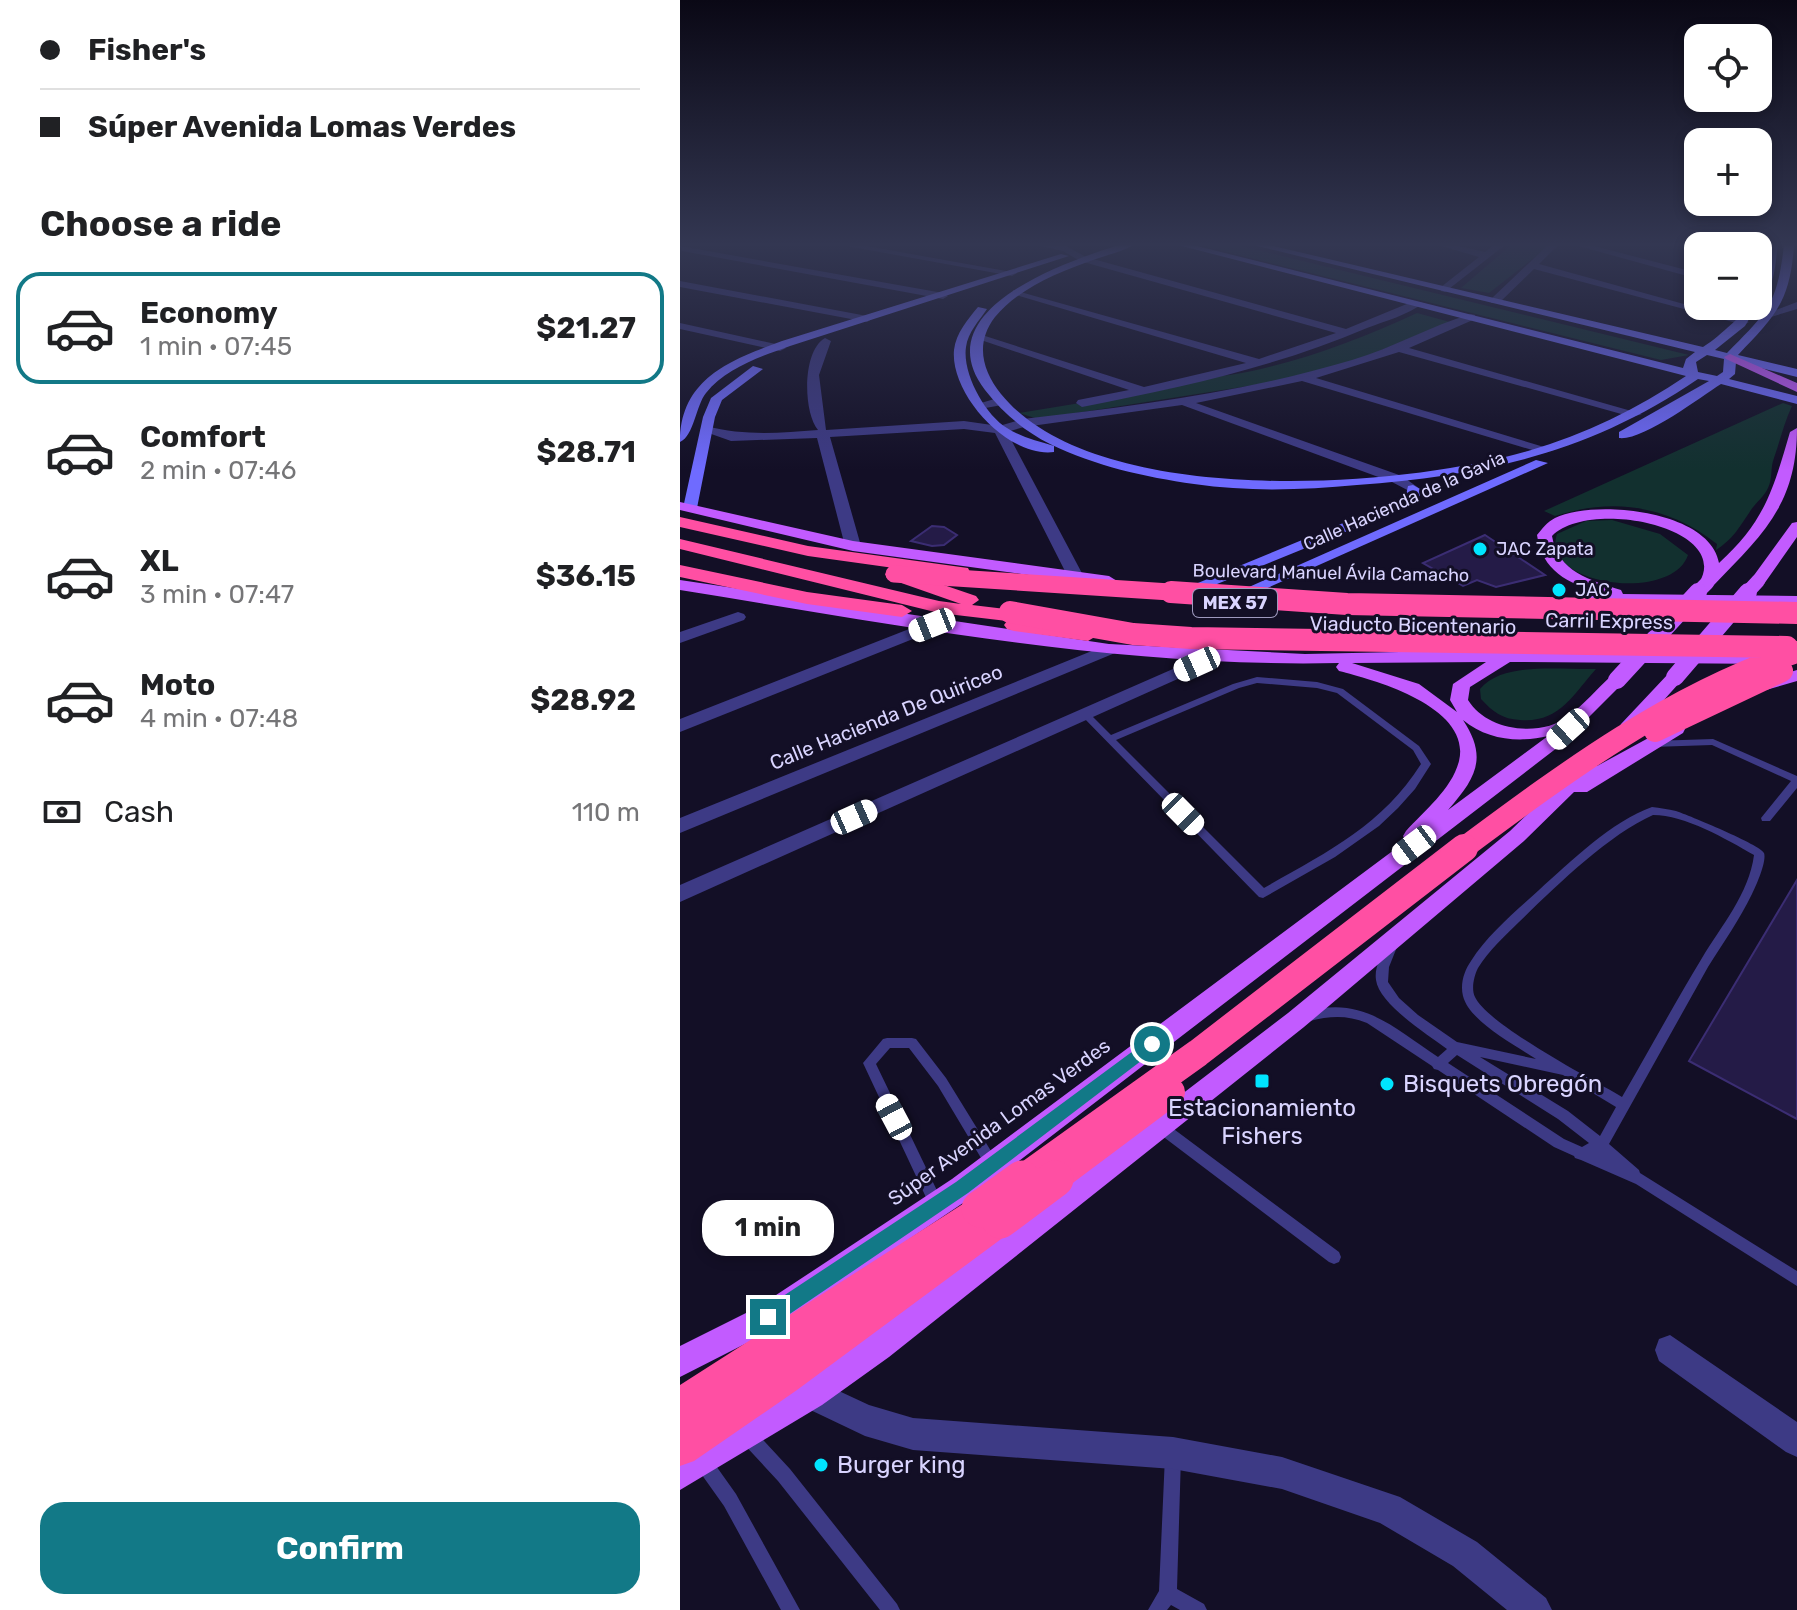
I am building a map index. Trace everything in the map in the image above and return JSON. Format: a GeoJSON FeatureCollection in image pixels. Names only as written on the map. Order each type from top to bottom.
{"type":"FeatureCollection","features":[{"type":"Feature","properties":{"kind":"highway","name":"Boulevard Manuel Ávila Camacho"},"geometry":{"type":"LineString","coordinates":[[683,512],[808,551],[1189,602],[1597,617],[1797,620]]}},
{"type":"Feature","properties":{"kind":"highway","name":"Viaducto Bicentenario"},"geometry":{"type":"LineString","coordinates":[[680,531],[801,559],[894,574],[1347,604],[1797,613]]}},
{"type":"Feature","properties":{"kind":"highway","name":"MEX 57"},"geometry":{"type":"LineString","coordinates":[[680,544],[939,607],[998,615],[1198,634],[1797,651]]}},
{"type":"Feature","properties":{"kind":"highway"},"geometry":{"type":"LineString","coordinates":[[680,571],[859,606],[1131,637]]}},
{"type":"Feature","properties":{"kind":"highway","name":"Viaducto Bicentenario"},"geometry":{"type":"LineString","coordinates":[[894,574],[1010,612],[1131,637],[1262,647],[1797,651]]}},
{"type":"Feature","properties":{"kind":"highway"},"geometry":{"type":"LineString","coordinates":[[687,1460],[784,1377],[990,1214],[1507,815],[1631,730],[1709,684],[1750,666],[1797,651]]}},
{"type":"Feature","properties":{"kind":"highway"},"geometry":{"type":"LineString","coordinates":[[680,1406],[1120,1132],[1398,912],[1616,750],[1782,671],[1797,668]]}},
{"type":"Feature","properties":{"kind":"main road"},"geometry":{"type":"LineString","coordinates":[[680,438],[691,406],[711,381],[733,367],[780,348],[864,320]]}},
{"type":"Feature","properties":{"kind":"main road"},"geometry":{"type":"LineString","coordinates":[[683,512],[707,423],[717,398],[734,383],[773,361],[825,341],[898,320]]}},
{"type":"Feature","properties":{"kind":"main road"},"geometry":{"type":"LineString","coordinates":[[973,320],[968,325],[959,351],[960,369],[984,411],[1000,430],[1081,461],[1189,487],[1271,495],[1413,489]]}},
{"type":"Feature","properties":{"kind":"main road"},"geometry":{"type":"LineString","coordinates":[[978,337],[989,320]]}},
{"type":"Feature","properties":{"kind":"main road"},"geometry":{"type":"LineString","coordinates":[[1483,320],[1797,400]]}},
{"type":"Feature","properties":{"kind":"main road"},"geometry":{"type":"LineString","coordinates":[[1575,320],[1797,373]]}},
{"type":"Feature","properties":{"kind":"main road"},"geometry":{"type":"LineString","coordinates":[[1717,380],[1729,374],[1730,357],[1765,320]]}},
{"type":"Feature","properties":{"kind":"main road","name":"Calle Hacienda de la Gavia"},"geometry":{"type":"LineString","coordinates":[[1239,595],[1636,414],[1695,375],[1689,368],[1690,361],[1709,352],[1744,322]]}},
{"type":"Feature","properties":{"kind":"main road","name":"Calle Hacienda de la Gavia"},"geometry":{"type":"LineString","coordinates":[[978,337],[978,370],[998,402],[1018,419],[1077,450],[1134,467],[1196,480],[1277,486],[1397,479],[1539,456]]}},
{"type":"Feature","properties":{"kind":"main road"},"geometry":{"type":"LineString","coordinates":[[1730,357],[1797,388]]}},
{"type":"Feature","properties":{"kind":"main road","name":"Calle Hacienda de la Gavia"},"geometry":{"type":"LineString","coordinates":[[1184,592],[1404,503],[1413,496],[1413,489],[1627,433],[1717,380]]}},
{"type":"Feature","properties":{"kind":"main road"},"geometry":{"type":"LineString","coordinates":[[711,381],[734,383]]}},
{"type":"Feature","properties":{"kind":"main road","name":"Súper Avenida Lomas Verdes"},"geometry":{"type":"LineString","coordinates":[[680,1362],[768,1317],[937,1204],[1555,740],[1581,718],[1753,538],[1776,498],[1797,432]]}},
{"type":"Feature","properties":{"kind":"main road","name":"Boulevard Manuel Ávila Camacho"},"geometry":{"type":"LineString","coordinates":[[683,512],[853,546],[1184,592],[1797,601]]}},
{"type":"Feature","properties":{"kind":"main road"},"geometry":{"type":"LineString","coordinates":[[1630,598],[1571,577],[1558,568],[1545,551],[1544,535],[1559,522],[1583,515],[1607,512],[1637,516],[1671,526],[1698,539],[1709,554],[1709,581]]}},
{"type":"Feature","properties":{"kind":"main road"},"geometry":{"type":"LineString","coordinates":[[1517,836],[1650,707],[1758,581],[1797,526]]}},
{"type":"Feature","properties":{"kind":"main road"},"geometry":{"type":"LineString","coordinates":[[680,585],[1109,649],[1214,656],[1305,659],[1797,651]]}},
{"type":"Feature","properties":{"kind":"main road"},"geometry":{"type":"LineString","coordinates":[[1508,656],[1462,684],[1459,700],[1472,719],[1494,731],[1516,734],[1558,728],[1581,718]]}},
{"type":"Feature","properties":{"kind":"main road"},"geometry":{"type":"LineString","coordinates":[[1305,659],[1373,673],[1406,685],[1441,707],[1457,723],[1466,741],[1470,759],[1461,780],[1389,864]]}},
{"type":"Feature","properties":{"kind":"main road"},"geometry":{"type":"LineString","coordinates":[[687,1460],[746,1433],[811,1394],[878,1346],[1296,1020],[1517,836],[1598,774],[1772,682],[1797,675]]}},
{"type":"Feature","properties":{"kind":"street"},"geometry":{"type":"LineString","coordinates":[[1110,320],[1260,363]]}},
{"type":"Feature","properties":{"kind":"street"},"geometry":{"type":"LineString","coordinates":[[1302,320],[1347,333]]}},
{"type":"Feature","properties":{"kind":"street"},"geometry":{"type":"LineString","coordinates":[[707,423],[743,437],[964,425],[1000,430],[1018,419],[1260,363],[1377,320]]}},
{"type":"Feature","properties":{"kind":"street"},"geometry":{"type":"LineString","coordinates":[[1018,419],[1183,403],[1305,378],[1398,348],[1464,320]]}},
{"type":"Feature","properties":{"kind":"street"},"geometry":{"type":"LineString","coordinates":[[1737,320],[1744,322]]}},
{"type":"Feature","properties":{"kind":"street"},"geometry":{"type":"LineString","coordinates":[[680,326],[780,348]]}},
{"type":"Feature","properties":{"kind":"street"},"geometry":{"type":"LineString","coordinates":[[978,337],[1145,391]]}},
{"type":"Feature","properties":{"kind":"street"},"geometry":{"type":"LineString","coordinates":[[825,341],[812,369],[811,379],[853,546]]}},
{"type":"Feature","properties":{"kind":"street"},"geometry":{"type":"LineString","coordinates":[[1398,348],[1636,414]]}},
{"type":"Feature","properties":{"kind":"street"},"geometry":{"type":"LineString","coordinates":[[1305,378],[1539,456]]}},
{"type":"Feature","properties":{"kind":"street"},"geometry":{"type":"LineString","coordinates":[[822,431],[984,411],[998,402]]}},
{"type":"Feature","properties":{"kind":"street"},"geometry":{"type":"LineString","coordinates":[[1183,403],[1397,479],[1413,489]]}},
{"type":"Feature","properties":{"kind":"street"},"geometry":{"type":"LineString","coordinates":[[1000,430],[1076,577]]}},
{"type":"Feature","properties":{"kind":"street"},"geometry":{"type":"LineString","coordinates":[[680,638],[738,617]]}},
{"type":"Feature","properties":{"kind":"street"},"geometry":{"type":"LineString","coordinates":[[680,726],[932,625]]}},
{"type":"Feature","properties":{"kind":"street","name":"Calle Hacienda De Quiriceo"},"geometry":{"type":"LineString","coordinates":[[680,826],[1109,649]]}},
{"type":"Feature","properties":{"kind":"street"},"geometry":{"type":"LineString","coordinates":[[680,894],[1214,656]]}},
{"type":"Feature","properties":{"kind":"street"},"geometry":{"type":"LineString","coordinates":[[1670,1350],[1797,1441]]}},
{"type":"Feature","properties":{"kind":"street"},"geometry":{"type":"LineString","coordinates":[[811,1394],[865,1420],[913,1434],[1173,1453],[1282,1473],[1388,1509],[1465,1554],[1534,1610]]}},
{"type":"Feature","properties":{"kind":"lane"},"geometry":{"type":"LineString","coordinates":[[1086,715],[1263,894],[1371,829],[1416,783],[1426,764],[1416,748],[1340,691],[1317,685],[1257,680],[1110,739]]}},
{"type":"Feature","properties":{"kind":"lane"},"geometry":{"type":"LineString","coordinates":[[1650,744],[1713,742],[1797,781],[1766,818]]}},
{"type":"Feature","properties":{"kind":"lane"},"geometry":{"type":"LineString","coordinates":[[1580,1154],[1602,1144],[1752,881],[1759,863],[1759,853],[1748,847],[1670,814],[1652,811],[1626,823],[1531,901],[1474,964],[1467,984],[1468,997],[1475,1009],[1624,1105]]}},
{"type":"Feature","properties":{"kind":"lane"},"geometry":{"type":"LineString","coordinates":[[1394,938],[1382,970],[1382,985],[1392,998],[1457,1047],[1602,1144],[1641,1180]]}},
{"type":"Feature","properties":{"kind":"lane"},"geometry":{"type":"LineString","coordinates":[[1296,1020],[1336,1010],[1355,1012],[1580,1154],[1641,1180],[1797,1279]]}},
{"type":"Feature","properties":{"kind":"lane"},"geometry":{"type":"LineString","coordinates":[[937,1204],[869,1063],[887,1043],[912,1043],[942,1082],[993,1164]]}},
{"type":"Feature","properties":{"kind":"lane"},"geometry":{"type":"LineString","coordinates":[[1438,1065],[1457,1047]]}},
{"type":"Feature","properties":{"kind":"lane"},"geometry":{"type":"LineString","coordinates":[[1457,1047],[1571,1072]]}},
{"type":"Feature","properties":{"kind":"lane"},"geometry":{"type":"LineString","coordinates":[[1160,1126],[1334,1257]]}},
{"type":"Feature","properties":{"kind":"lane"},"geometry":{"type":"LineString","coordinates":[[746,1433],[784,1475],[891,1610]]}},
{"type":"Feature","properties":{"kind":"lane"},"geometry":{"type":"LineString","coordinates":[[1157,1610],[1168,1594],[1173,1453]]}},
{"type":"Feature","properties":{"kind":"lane"},"geometry":{"type":"LineString","coordinates":[[687,1460],[730,1500],[791,1610]]}},
{"type":"Feature","properties":{"kind":"lane"},"geometry":{"type":"LineString","coordinates":[[1168,1594],[1198,1610]]}},
{"type":"Feature","properties":{"kind":"green space"},"geometry":{"type":"Polygon","coordinates":[[[1400,320],[1450,322],[1362,358],[1286,380],[1038,419],[1019,413],[1172,388],[1201,379],[1273,366],[1400,320]]]}},
{"type":"Feature","properties":{"kind":"green space"},"geometry":{"type":"Polygon","coordinates":[[[1501,320],[1546,320],[1689,355],[1661,360],[1501,320]]]}},
{"type":"Feature","properties":{"kind":"green space"},"geometry":{"type":"Polygon","coordinates":[[[1783,403],[1792,406],[1773,462],[1768,488],[1735,533],[1716,550],[1717,544],[1699,531],[1660,513],[1620,506],[1577,510],[1555,516],[1544,511],[1783,403]]]}},
{"type":"Feature","properties":{"kind":"green space"},"geometry":{"type":"Polygon","coordinates":[[[1612,520],[1660,534],[1688,555],[1677,570],[1658,579],[1635,583],[1610,582],[1587,576],[1568,566],[1557,552],[1557,534],[1586,521],[1612,520]]]}},
{"type":"Feature","properties":{"kind":"green space"},"geometry":{"type":"Polygon","coordinates":[[[1534,669],[1596,669],[1564,706],[1545,717],[1533,720],[1508,718],[1481,699],[1480,689],[1503,674],[1534,669]]]}},
{"type":"Feature","properties":{"kind":"building"},"geometry":{"type":"Polygon","coordinates":[[[932,526],[944,527],[957,535],[944,545],[932,546],[911,541],[932,526]]]}},
{"type":"Feature","properties":{"kind":"building","name":"JAC Zapata"},"geometry":{"type":"Polygon","coordinates":[[[1485,535],[1545,575],[1496,587],[1477,580],[1463,586],[1423,563],[1485,535]]]}},
{"type":"Feature","properties":{"kind":"building"},"geometry":{"type":"Polygon","coordinates":[[[1797,880],[1797,1119],[1689,1061],[1797,880]]]}},
{"type":"Feature","properties":{"kind":"place","name":"JAC Zapata"},"geometry":{"type":"Point","coordinates":[1480,549]}},
{"type":"Feature","properties":{"kind":"place","name":"JAC"},"geometry":{"type":"Point","coordinates":[1559,590]}},
{"type":"Feature","properties":{"kind":"place","name":"Estacionamiento Fishers"},"geometry":{"type":"Point","coordinates":[1262,1081]}},
{"type":"Feature","properties":{"kind":"place","name":"Bisquets Obregón"},"geometry":{"type":"Point","coordinates":[1387,1084]}},
{"type":"Feature","properties":{"kind":"place","name":"Burger king"},"geometry":{"type":"Point","coordinates":[821,1465]}},
{"type":"Feature","properties":{"kind":"route"},"geometry":{"type":"LineString","coordinates":[[768,1317],[962,1188],[1152,1044]]}}]}
